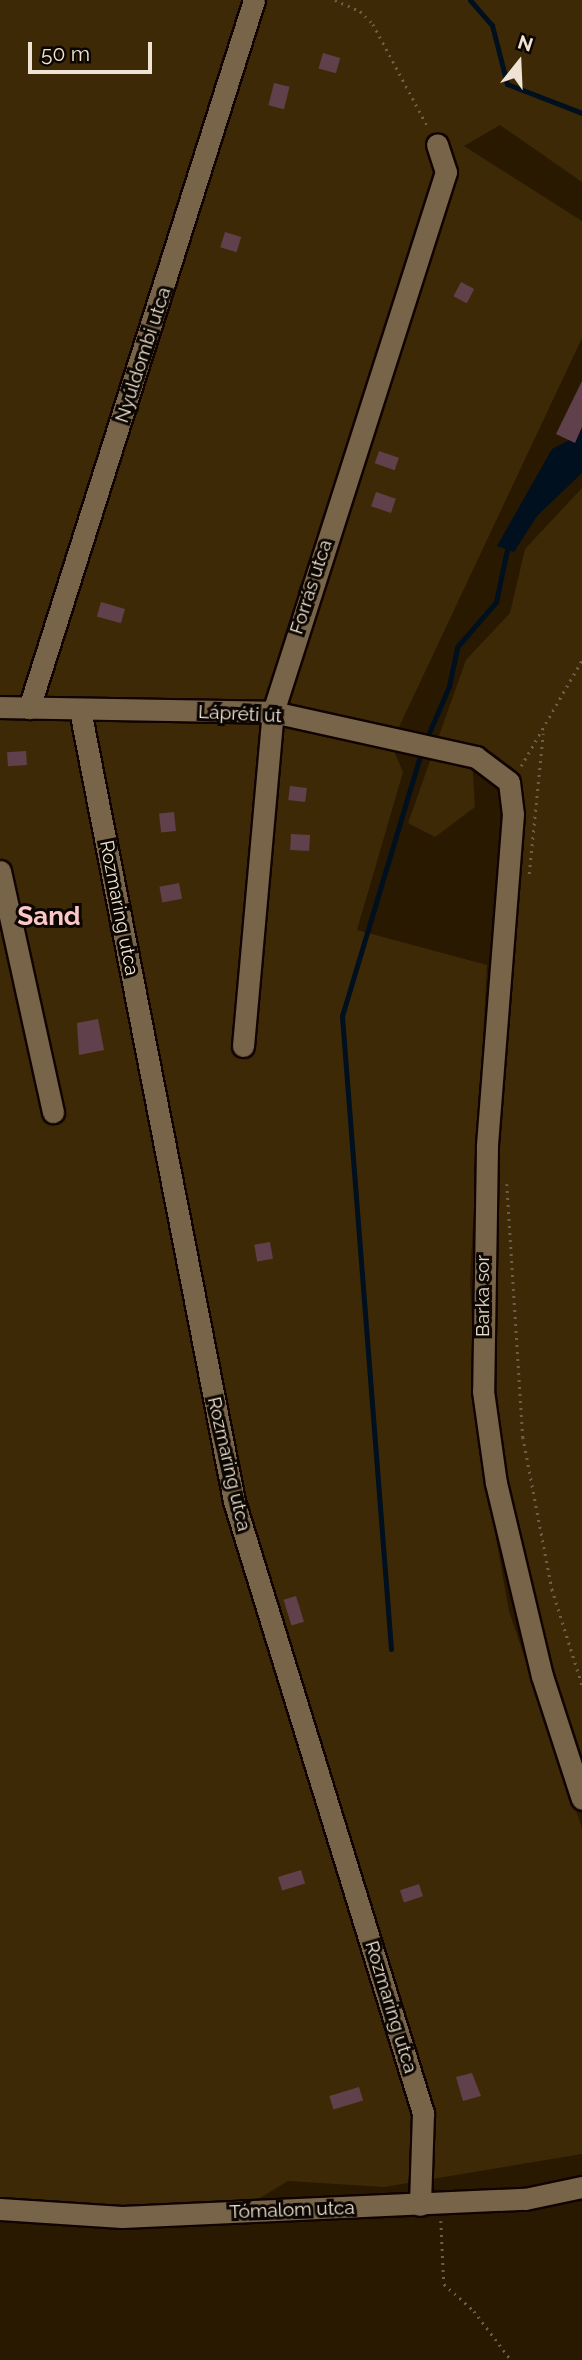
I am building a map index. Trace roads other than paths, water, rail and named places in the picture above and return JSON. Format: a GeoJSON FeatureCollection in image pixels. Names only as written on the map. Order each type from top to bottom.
{"type":"FeatureCollection","features":[{"type":"Feature","properties":{"kind":"street","name":"Nyúldombi utca"},"geometry":{"type":"LineString","coordinates":[[29,708],[254,0]]}},
{"type":"Feature","properties":{"kind":"street","name":"Forrás utca"},"geometry":{"type":"LineString","coordinates":[[243,1046],[273,712],[446,172],[437,144]]}},
{"type":"Feature","properties":{"kind":"street","name":"Lápréti út"},"geometry":{"type":"LineString","coordinates":[[0,707],[273,712],[476,757],[509,782]]}},
{"type":"Feature","properties":{"kind":"street","name":"Rozmaring utca"},"geometry":{"type":"LineString","coordinates":[[80,710],[234,1501],[423,2113],[430,2204]]}},
{"type":"Feature","properties":{"kind":"street","name":"Barka sor"},"geometry":{"type":"LineString","coordinates":[[509,782],[513,814],[487,1147],[483,1391],[496,1483],[542,1676],[582,1799]]}},
{"type":"Feature","properties":{"kind":"street"},"geometry":{"type":"LineString","coordinates":[[0,871],[53,1112]]}},
{"type":"Feature","properties":{"kind":"street","name":"Tómalom utca"},"geometry":{"type":"LineString","coordinates":[[0,2209],[122,2217],[525,2199],[582,2187]]}},
{"type":"Feature","properties":{"kind":"water"},"geometry":{"type":"Polygon","coordinates":[[[582,427],[582,473],[537,516],[514,552],[497,546],[552,449],[569,440],[575,442],[582,427]]]}},
{"type":"Feature","properties":{"kind":"waterway"},"geometry":{"type":"LineString","coordinates":[[470,0],[492,25],[507,84],[582,113]]}},
{"type":"Feature","properties":{"kind":"waterway"},"geometry":{"type":"LineString","coordinates":[[426,740],[449,686],[457,647],[496,602],[508,545]]}},
{"type":"Feature","properties":{"kind":"waterway"},"geometry":{"type":"LineString","coordinates":[[391,1649],[342,1016],[422,749]]}},
{"type":"Feature","properties":{"kind":"district","name":"Sand"},"geometry":{"type":"Point","coordinates":[49,917]}}]}
